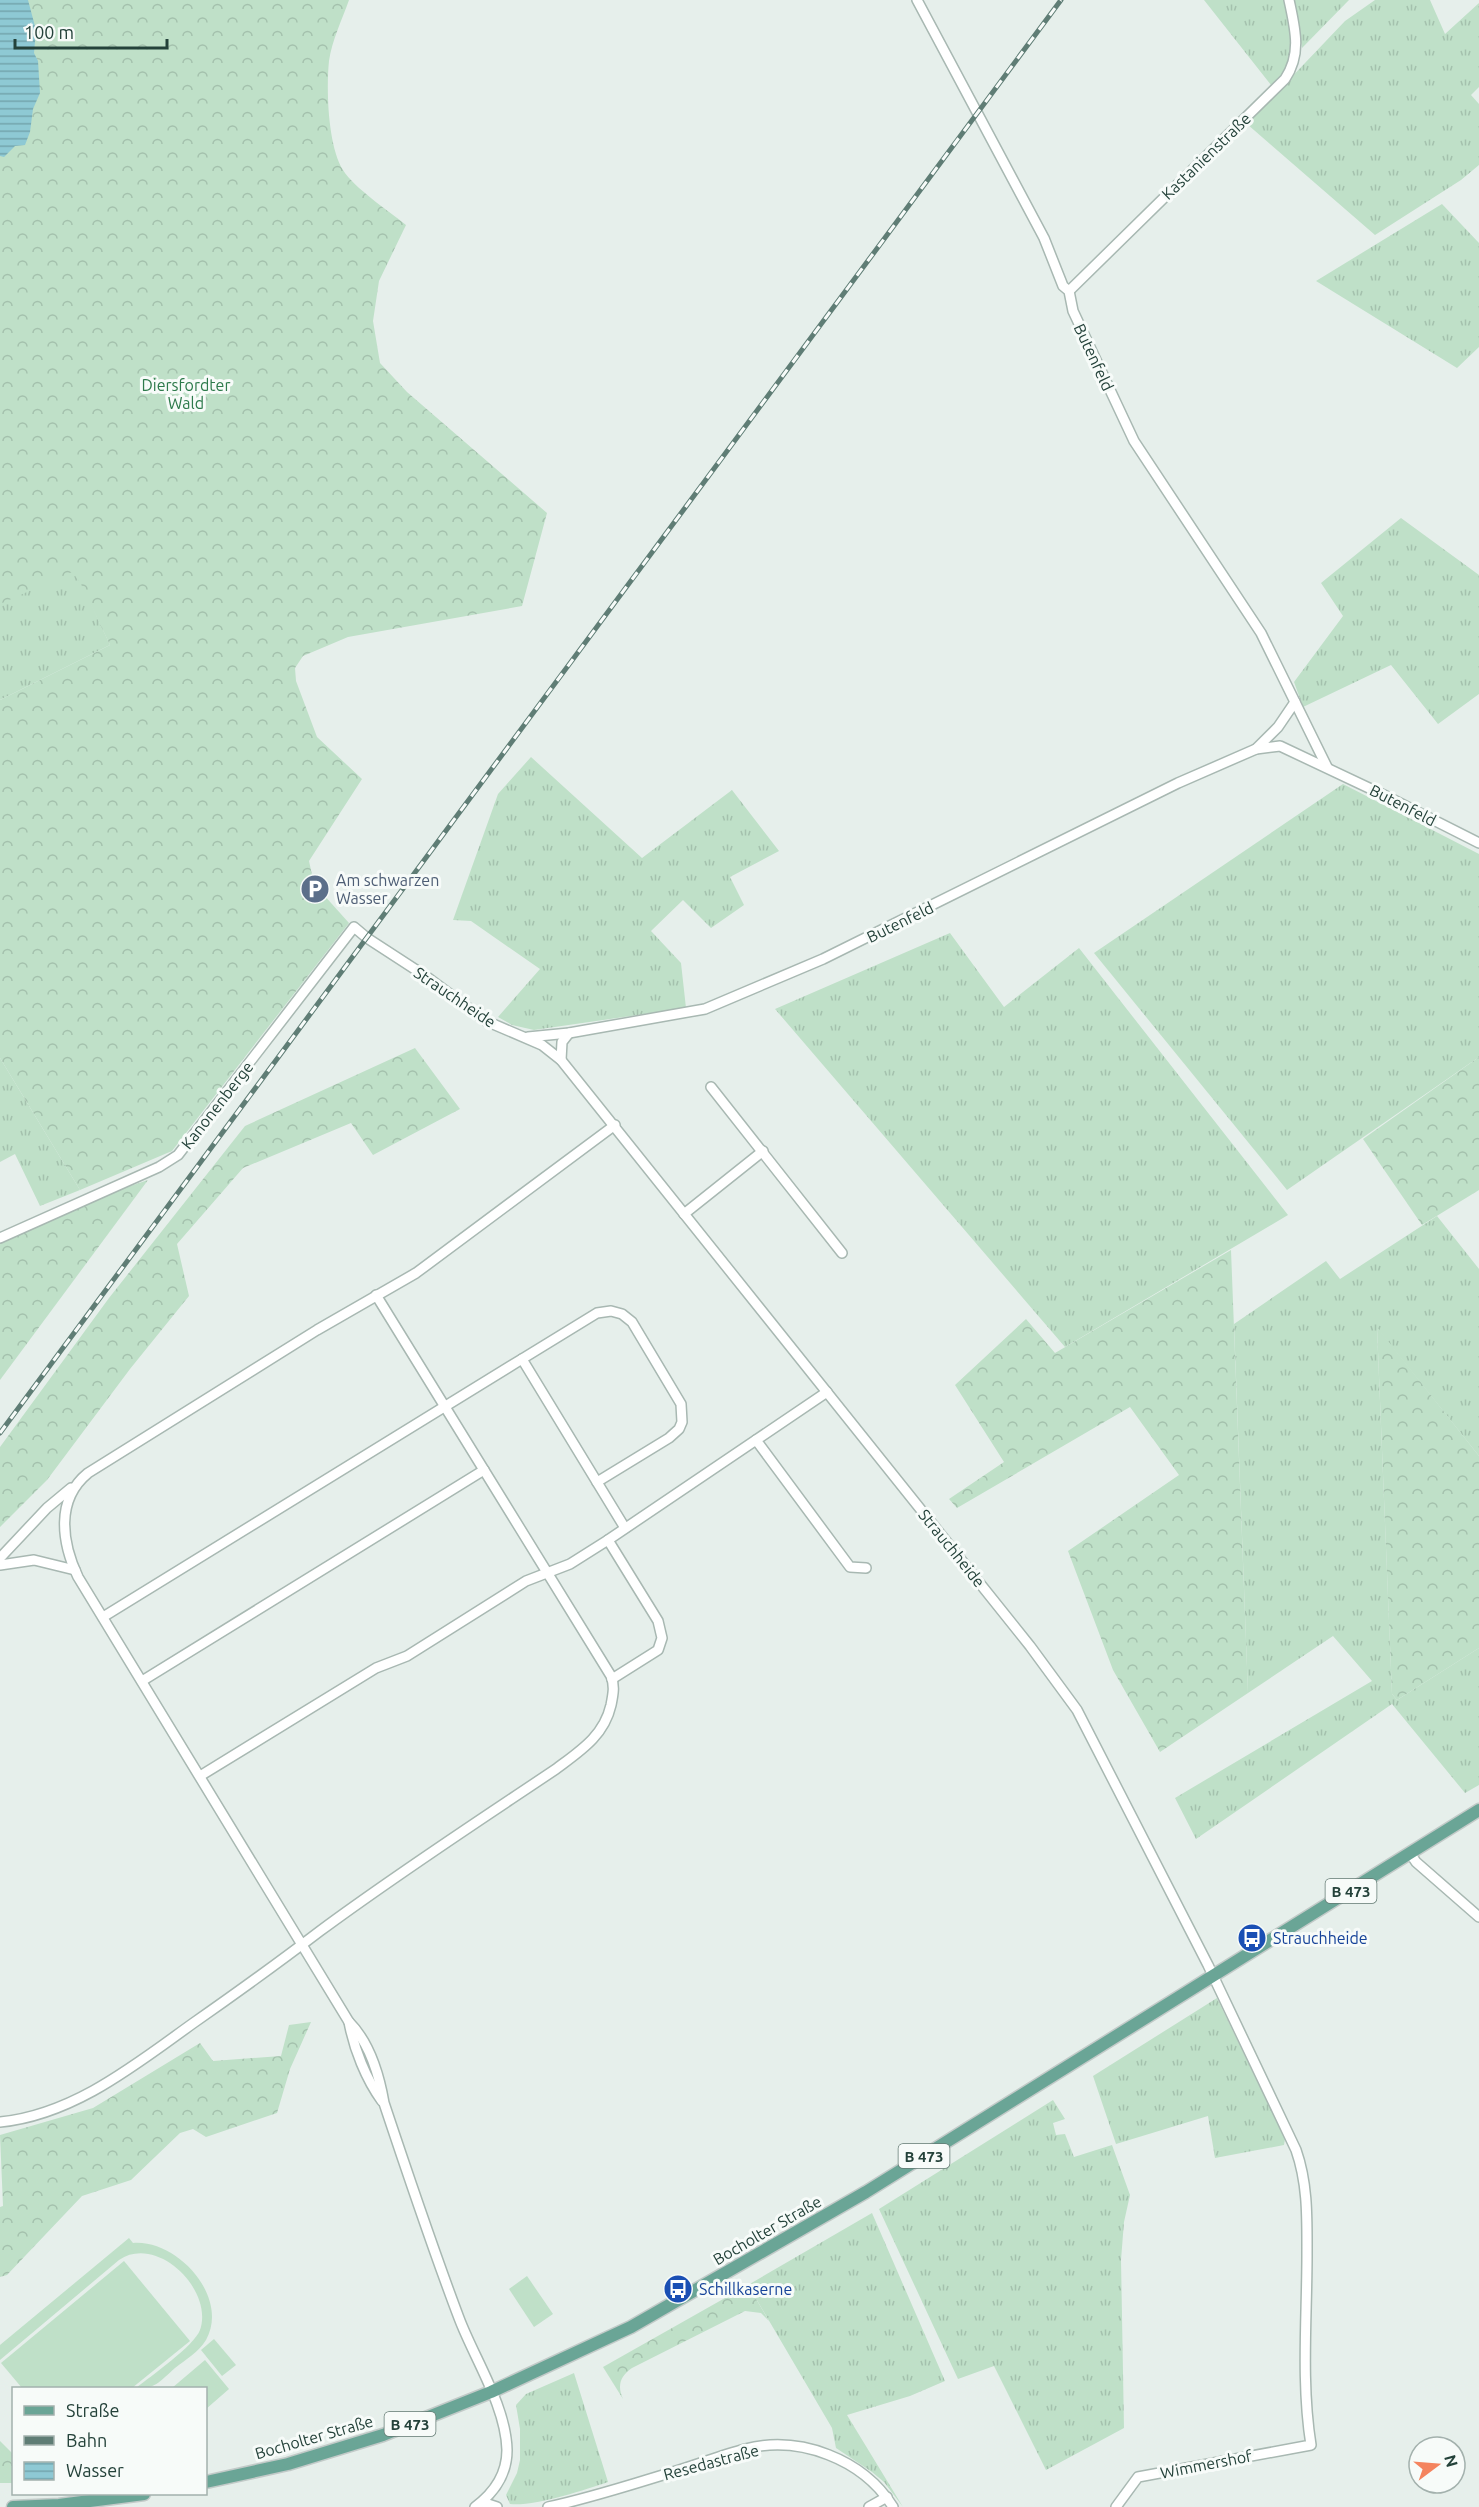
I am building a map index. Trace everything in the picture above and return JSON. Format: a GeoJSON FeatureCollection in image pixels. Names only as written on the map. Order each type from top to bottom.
{"type":"FeatureCollection","features":[{"type":"Feature","properties":{"kind":"main road","name":"B 473"},"geometry":{"type":"LineString","coordinates":[[1217,1974],[1479,1810]]}},
{"type":"Feature","properties":{"kind":"main road","name":"Bocholter Straße"},"geometry":{"type":"LineString","coordinates":[[207,2482],[288,2464],[383,2435],[491,2392],[621,2332],[866,2192],[1217,1974]]}},
{"type":"Feature","properties":{"kind":"main road"},"geometry":{"type":"LineString","coordinates":[[13,2507],[58,2505],[130,2495]]}},
{"type":"Feature","properties":{"kind":"street","name":"Butenfeld"},"geometry":{"type":"LineString","coordinates":[[917,0],[1044,238],[1063,286],[1069,291],[1073,311],[1134,441],[1261,633],[1327,767]]}},
{"type":"Feature","properties":{"kind":"street","name":"Kastanienstraße"},"geometry":{"type":"LineString","coordinates":[[1069,291],[1285,80],[1293,68],[1296,54],[1289,0]]}},
{"type":"Feature","properties":{"kind":"street","name":"Butenfeld"},"geometry":{"type":"LineString","coordinates":[[1256,749],[1278,727],[1295,702]]}},
{"type":"Feature","properties":{"kind":"street","name":"Butenfeld"},"geometry":{"type":"LineString","coordinates":[[526,1037],[569,1033],[705,1009],[823,959],[1178,783],[1256,749],[1280,746],[1479,843]]}},
{"type":"Feature","properties":{"kind":"street","name":"Strauchheide"},"geometry":{"type":"LineString","coordinates":[[354,927],[486,1021],[542,1045],[561,1060],[1030,1646],[1077,1710],[1217,1974],[1302,2168],[1307,2205],[1307,2387],[1311,2445]]}},
{"type":"Feature","properties":{"kind":"street","name":"Kanonenberge"},"geometry":{"type":"LineString","coordinates":[[0,1238],[159,1167],[178,1155],[354,927]]}},
{"type":"Feature","properties":{"kind":"street"},"geometry":{"type":"LineString","coordinates":[[561,1060],[562,1042],[569,1033]]}},
{"type":"Feature","properties":{"kind":"street"},"geometry":{"type":"LineString","coordinates":[[711,1087],[842,1252]]}},
{"type":"Feature","properties":{"kind":"street"},"geometry":{"type":"LineString","coordinates":[[0,1558],[47,1508],[88,1473],[376,1295],[416,1273],[615,1125]]}},
{"type":"Feature","properties":{"kind":"street"},"geometry":{"type":"LineString","coordinates":[[684,1214],[763,1151]]}},
{"type":"Feature","properties":{"kind":"street"},"geometry":{"type":"LineString","coordinates":[[0,2122],[27,2117],[58,2107],[118,2076],[585,1748],[600,1731],[606,1720],[613,1695],[612,1679],[376,1295]]}},
{"type":"Feature","properties":{"kind":"street"},"geometry":{"type":"LineString","coordinates":[[103,1617],[592,1316],[611,1311],[622,1314],[632,1322],[683,1409],[682,1422],[679,1429],[669,1438],[597,1482]]}},
{"type":"Feature","properties":{"kind":"street"},"geometry":{"type":"LineString","coordinates":[[522,1359],[626,1528]]}},
{"type":"Feature","properties":{"kind":"street"},"geometry":{"type":"LineString","coordinates":[[200,1776],[376,1668],[407,1656],[526,1581],[570,1564],[827,1392]]}},
{"type":"Feature","properties":{"kind":"street"},"geometry":{"type":"LineString","coordinates":[[756,1440],[849,1567],[866,1568]]}},
{"type":"Feature","properties":{"kind":"street"},"geometry":{"type":"LineString","coordinates":[[142,1681],[484,1470]]}},
{"type":"Feature","properties":{"kind":"street"},"geometry":{"type":"LineString","coordinates":[[75,1484],[67,1502],[64,1526],[67,1550],[75,1570],[349,2022],[361,2034],[368,2049],[381,2086],[384,2103],[456,2310],[491,2392],[505,2432],[507,2455],[502,2475],[479,2504],[497,2507]]}},
{"type":"Feature","properties":{"kind":"street"},"geometry":{"type":"LineString","coordinates":[[608,1540],[658,1621],[663,1638],[658,1650],[612,1679]]}},
{"type":"Feature","properties":{"kind":"street"},"geometry":{"type":"LineString","coordinates":[[0,1564],[34,1560],[75,1570]]}},
{"type":"Feature","properties":{"kind":"street"},"geometry":{"type":"LineString","coordinates":[[1410,1853],[1416,1863],[1479,1917]]}},
{"type":"Feature","properties":{"kind":"street","name":"Resedastraße"},"geometry":{"type":"LineString","coordinates":[[548,2507],[623,2487],[747,2448],[787,2445],[828,2452],[860,2472],[887,2497],[893,2507]]}},
{"type":"Feature","properties":{"kind":"street","name":"Wimmershof"},"geometry":{"type":"LineString","coordinates":[[1116,2507],[1138,2477],[1311,2445]]}},
{"type":"Feature","properties":{"kind":"street"},"geometry":{"type":"LineString","coordinates":[[869,2507],[887,2497]]}},
{"type":"Feature","properties":{"kind":"green space","name":"Diersfordter Wald"},"geometry":{"type":"Polygon","coordinates":[[[0,0],[349,0],[329,61],[328,102],[334,147],[338,160],[348,177],[363,192],[406,225],[379,281],[373,321],[380,363],[407,392],[547,513],[522,606],[348,637],[303,656],[295,668],[296,681],[317,737],[362,779],[309,861],[314,884],[349,923],[172,1151],[80,1190],[0,1058],[0,700],[110,645],[80,582],[72,572],[0,604],[0,0]]]}},
{"type":"Feature","properties":{"kind":"green space"},"geometry":{"type":"Polygon","coordinates":[[[1204,0],[1284,0],[1291,36],[1291,54],[1285,71],[1271,85],[1204,0]]]}},
{"type":"Feature","properties":{"kind":"green space"},"geometry":{"type":"Polygon","coordinates":[[[1294,0],[1349,0],[1302,48],[1294,0]]]}},
{"type":"Feature","properties":{"kind":"green space"},"geometry":{"type":"Polygon","coordinates":[[[1375,0],[1430,0],[1445,34],[1479,3],[1479,87],[1471,95],[1479,104],[1479,165],[1461,180],[1375,235],[1247,124],[1345,21],[1375,0]]]}},
{"type":"Feature","properties":{"kind":"green space"},"geometry":{"type":"Polygon","coordinates":[[[1442,204],[1479,243],[1479,347],[1457,368],[1316,281],[1442,204]]]}},
{"type":"Feature","properties":{"kind":"green space"},"geometry":{"type":"Polygon","coordinates":[[[0,517],[54,523],[110,645],[0,700],[0,517]]]}},
{"type":"Feature","properties":{"kind":"green space"},"geometry":{"type":"Polygon","coordinates":[[[1401,518],[1479,575],[1479,694],[1438,724],[1391,665],[1303,707],[1294,682],[1343,616],[1321,583],[1401,518]]]}},
{"type":"Feature","properties":{"kind":"green space"},"geometry":{"type":"Polygon","coordinates":[[[531,757],[642,858],[732,790],[779,851],[730,877],[744,905],[711,928],[683,900],[651,931],[681,963],[686,1008],[534,1030],[512,1025],[498,1017],[540,969],[471,921],[453,920],[498,794],[531,757]]]}},
{"type":"Feature","properties":{"kind":"green space"},"geometry":{"type":"Polygon","coordinates":[[[1343,784],[1479,854],[1479,1057],[1287,1190],[1094,953],[1343,784]]]}},
{"type":"Feature","properties":{"kind":"green space"},"geometry":{"type":"Polygon","coordinates":[[[950,933],[1004,1007],[1079,948],[1288,1215],[1065,1347],[775,1009],[950,933]]]}},
{"type":"Feature","properties":{"kind":"green space"},"geometry":{"type":"Polygon","coordinates":[[[415,1048],[460,1109],[373,1155],[351,1123],[243,1168],[177,1244],[189,1296],[130,1369],[47,1480],[0,1527],[0,1447],[109,1298],[245,1126],[415,1048]]]}},
{"type":"Feature","properties":{"kind":"green space"},"geometry":{"type":"Polygon","coordinates":[[[1479,1057],[1479,1190],[1422,1225],[1363,1139],[1479,1057]]]}},
{"type":"Feature","properties":{"kind":"green space"},"geometry":{"type":"Polygon","coordinates":[[[0,1058],[80,1190],[40,1206],[15,1154],[0,1162],[0,1058]]]}},
{"type":"Feature","properties":{"kind":"green space"},"geometry":{"type":"Polygon","coordinates":[[[148,1180],[0,1380],[0,1244],[104,1195],[148,1180]]]}},
{"type":"Feature","properties":{"kind":"green space"},"geometry":{"type":"Polygon","coordinates":[[[1437,1216],[1479,1269],[1479,1456],[1377,1328],[1392,1694],[1397,1700],[1479,1648],[1479,1785],[1465,1793],[1392,1704],[1196,1839],[1175,1798],[1372,1681],[1333,1636],[1248,1693],[1234,1324],[1326,1261],[1340,1279],[1437,1216]]]}},
{"type":"Feature","properties":{"kind":"green space"},"geometry":{"type":"Polygon","coordinates":[[[1231,1250],[1248,1693],[1160,1752],[1113,1670],[1068,1551],[1179,1475],[1130,1407],[957,1508],[949,1499],[1004,1462],[955,1385],[1026,1319],[1055,1353],[1231,1250]]]}},
{"type":"Feature","properties":{"kind":"green space"},"geometry":{"type":"Polygon","coordinates":[[[1377,1327],[1479,1456],[1479,1648],[1397,1700],[1392,1694],[1377,1327]]]}},
{"type":"Feature","properties":{"kind":"green space"},"geometry":{"type":"Polygon","coordinates":[[[1217,1998],[1285,2139],[1284,2145],[1215,2158],[1208,2116],[1116,2144],[1093,2076],[1217,1998]]]}},
{"type":"Feature","properties":{"kind":"green space"},"geometry":{"type":"Polygon","coordinates":[[[311,2022],[290,2069],[277,2113],[206,2137],[193,2129],[180,2133],[131,2180],[82,2196],[7,2275],[0,2277],[0,2207],[3,2206],[0,2135],[93,2108],[200,2043],[213,2061],[281,2056],[289,2025],[311,2022]]]}},
{"type":"Feature","properties":{"kind":"green space"},"geometry":{"type":"Polygon","coordinates":[[[1053,2100],[1065,2119],[1053,2123],[1056,2135],[1065,2134],[1074,2157],[1112,2145],[1130,2195],[1124,2222],[1121,2260],[1124,2428],[1046,2470],[994,2366],[958,2379],[879,2209],[1053,2100]]]}},
{"type":"Feature","properties":{"kind":"green space"},"geometry":{"type":"Polygon","coordinates":[[[872,2213],[945,2381],[910,2396],[847,2415],[903,2507],[884,2482],[836,2448],[832,2428],[748,2285],[872,2213]]]}},
{"type":"Feature","properties":{"kind":"green space"},"geometry":{"type":"Polygon","coordinates":[[[129,2238],[133,2243],[150,2244],[166,2250],[182,2261],[205,2289],[211,2306],[212,2323],[203,2344],[157,2383],[148,2387],[137,2387],[190,2344],[200,2330],[202,2314],[199,2299],[191,2283],[165,2260],[150,2254],[134,2254],[119,2260],[0,2360],[0,2345],[129,2238]]]}},
{"type":"Feature","properties":{"kind":"green space"},"geometry":{"type":"Polygon","coordinates":[[[124,2261],[190,2341],[133,2387],[21,2387],[1,2363],[124,2261]]]}},
{"type":"Feature","properties":{"kind":"green space"},"geometry":{"type":"Polygon","coordinates":[[[527,2276],[553,2314],[534,2327],[509,2289],[527,2276]]]}},
{"type":"Feature","properties":{"kind":"green space"},"geometry":{"type":"Polygon","coordinates":[[[748,2285],[769,2321],[761,2313],[745,2311],[632,2368],[621,2382],[620,2390],[623,2399],[603,2367],[748,2285]]]}},
{"type":"Feature","properties":{"kind":"green space"},"geometry":{"type":"Polygon","coordinates":[[[214,2339],[236,2365],[222,2376],[201,2350],[214,2339]]]}},
{"type":"Feature","properties":{"kind":"green space"},"geometry":{"type":"Polygon","coordinates":[[[205,2360],[229,2389],[207,2408],[207,2387],[173,2387],[205,2360]]]}},
{"type":"Feature","properties":{"kind":"green space"},"geometry":{"type":"Polygon","coordinates":[[[574,2373],[608,2482],[545,2500],[510,2504],[506,2495],[517,2473],[520,2460],[520,2429],[516,2405],[526,2394],[574,2373]]]}},
{"type":"Feature","properties":{"kind":"green space"},"geometry":{"type":"Polygon","coordinates":[[[0,2441],[12,2453],[12,2483],[0,2483],[0,2441]]]}},
{"type":"Feature","properties":{"kind":"water"},"geometry":{"type":"Polygon","coordinates":[[[0,0],[28,0],[36,30],[34,53],[38,61],[40,93],[33,109],[30,132],[25,145],[15,146],[4,157],[0,156],[0,0]]]}},
{"type":"Feature","properties":{"kind":"railway"},"geometry":{"type":"LineString","coordinates":[[0,1433],[1061,0]]}},
{"type":"Feature","properties":{"kind":"place","name":"Am schwarzen Wasser"},"geometry":{"type":"Point","coordinates":[315,889]}},
{"type":"Feature","properties":{"kind":"place","name":"Strauchheide"},"geometry":{"type":"Point","coordinates":[1252,1938]}},
{"type":"Feature","properties":{"kind":"place","name":"Schillkaserne"},"geometry":{"type":"Point","coordinates":[678,2289]}}]}
